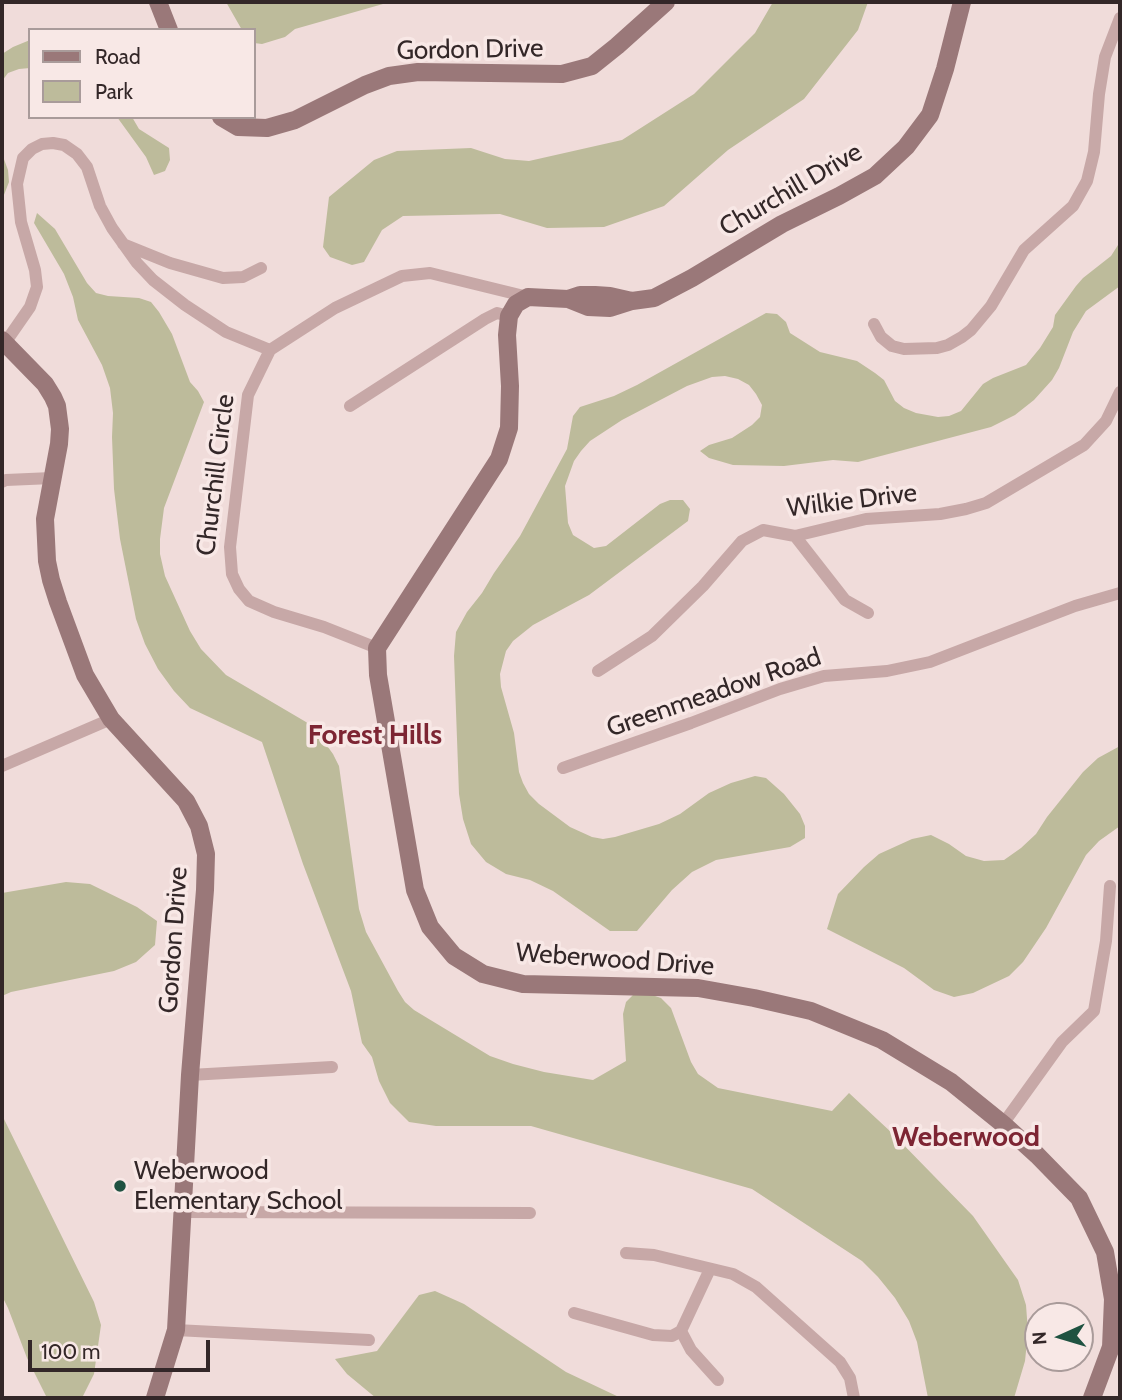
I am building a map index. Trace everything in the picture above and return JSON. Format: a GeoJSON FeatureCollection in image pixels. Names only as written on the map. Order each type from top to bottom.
{"type":"FeatureCollection","features":[{"type":"Feature","properties":{"kind":"street"},"geometry":{"type":"LineString","coordinates":[[158,2],[168,28]]}},
{"type":"Feature","properties":{"kind":"street","name":"Gordon Drive"},"geometry":{"type":"LineString","coordinates":[[224,119],[238,127],[267,128],[295,120],[389,76],[418,72],[562,74],[592,66],[666,2]]}},
{"type":"Feature","properties":{"kind":"street","name":"Churchill Drive"},"geometry":{"type":"LineString","coordinates":[[528,297],[568,299],[580,295],[595,295],[632,301],[654,298],[782,224],[876,176],[906,147],[930,115],[962,2]]}},
{"type":"Feature","properties":{"kind":"street"},"geometry":{"type":"LineString","coordinates":[[874,324],[881,337],[892,346],[904,349],[937,348],[962,337],[991,306],[1024,250],[1073,206],[1087,181],[1094,152],[1105,57],[1120,18]]}},
{"type":"Feature","properties":{"kind":"street"},"geometry":{"type":"LineString","coordinates":[[4,342],[30,307],[37,287],[21,222],[17,184],[23,158],[32,149],[53,143],[64,145],[77,154],[87,167],[100,206],[123,244],[153,280],[226,332],[270,350],[335,308],[402,276],[430,273],[528,297]]}},
{"type":"Feature","properties":{"kind":"street"},"geometry":{"type":"LineString","coordinates":[[123,244],[223,278],[243,277],[261,268]]}},
{"type":"Feature","properties":{"kind":"street"},"geometry":{"type":"LineString","coordinates":[[377,648],[499,459],[509,428],[509,316],[516,304],[528,297]]}},
{"type":"Feature","properties":{"kind":"street"},"geometry":{"type":"LineString","coordinates":[[350,405],[485,319],[497,313],[509,316]]}},
{"type":"Feature","properties":{"kind":"street","name":"Gordon Drive"},"geometry":{"type":"LineString","coordinates":[[4,342],[44,384],[57,406],[60,429],[45,519],[47,561],[51,580],[85,675],[111,719],[186,801],[199,826],[205,854],[205,890],[190,1075],[176,1330],[155,1398]]}},
{"type":"Feature","properties":{"kind":"street","name":"Churchill Circle"},"geometry":{"type":"LineString","coordinates":[[270,350],[248,395],[230,547],[232,574],[249,601],[275,612],[324,626],[377,648]]}},
{"type":"Feature","properties":{"kind":"street","name":"Wilkie Drive"},"geometry":{"type":"LineString","coordinates":[[598,671],[652,636],[703,586],[742,541],[763,530],[795,536],[866,519],[940,514],[986,503],[1084,445],[1106,421],[1120,392]]}},
{"type":"Feature","properties":{"kind":"street"},"geometry":{"type":"LineString","coordinates":[[2,482],[52,478]]}},
{"type":"Feature","properties":{"kind":"street"},"geometry":{"type":"LineString","coordinates":[[795,536],[845,600],[868,613]]}},
{"type":"Feature","properties":{"kind":"street","name":"Greenmeadow Road"},"geometry":{"type":"LineString","coordinates":[[563,768],[780,689],[824,676],[887,671],[930,662],[1075,606],[1120,593]]}},
{"type":"Feature","properties":{"kind":"street","name":"Weberwood Drive"},"geometry":{"type":"LineString","coordinates":[[377,648],[378,675],[415,890],[430,927],[454,956],[483,974],[523,985],[698,988],[811,1011],[883,1040],[951,1082],[1003,1124],[1079,1198],[1105,1252],[1113,1299],[1116,1343],[1092,1398]]}},
{"type":"Feature","properties":{"kind":"street"},"geometry":{"type":"LineString","coordinates":[[2,766],[111,719]]}},
{"type":"Feature","properties":{"kind":"street"},"geometry":{"type":"LineString","coordinates":[[1003,1124],[1062,1042],[1094,1011],[1106,940],[1110,886]]}},
{"type":"Feature","properties":{"kind":"street"},"geometry":{"type":"LineString","coordinates":[[190,1075],[332,1067]]}},
{"type":"Feature","properties":{"kind":"street"},"geometry":{"type":"LineString","coordinates":[[181,1212],[530,1213]]}},
{"type":"Feature","properties":{"kind":"street"},"geometry":{"type":"LineString","coordinates":[[626,1253],[654,1255],[733,1274],[756,1287],[840,1362],[850,1378],[854,1398]]}},
{"type":"Feature","properties":{"kind":"street"},"geometry":{"type":"LineString","coordinates":[[574,1312],[653,1335],[672,1336],[681,1331],[710,1269]]}},
{"type":"Feature","properties":{"kind":"street"},"geometry":{"type":"LineString","coordinates":[[176,1330],[369,1340]]}},
{"type":"Feature","properties":{"kind":"street"},"geometry":{"type":"LineString","coordinates":[[681,1331],[691,1350],[718,1380]]}},
{"type":"Feature","properties":{"kind":"green space"},"geometry":{"type":"Polygon","coordinates":[[[226,2],[390,2],[295,29],[285,37],[262,44],[256,43],[256,28],[241,28],[226,2]]]}},
{"type":"Feature","properties":{"kind":"green space"},"geometry":{"type":"Polygon","coordinates":[[[773,2],[868,2],[858,30],[804,99],[728,150],[664,206],[604,227],[547,228],[500,214],[403,216],[382,230],[364,262],[352,265],[330,257],[323,247],[329,197],[374,160],[397,151],[471,148],[505,159],[529,161],[622,140],[694,94],[755,33],[773,2]]]}},
{"type":"Feature","properties":{"kind":"green space"},"geometry":{"type":"Polygon","coordinates":[[[28,41],[28,68],[8,73],[2,81],[2,54],[28,41]]]}},
{"type":"Feature","properties":{"kind":"green space"},"geometry":{"type":"Polygon","coordinates":[[[118,119],[133,119],[139,129],[169,148],[170,160],[165,171],[154,175],[146,157],[118,119]]]}},
{"type":"Feature","properties":{"kind":"green space"},"geometry":{"type":"Polygon","coordinates":[[[2,154],[9,182],[2,200],[2,154]]]}},
{"type":"Feature","properties":{"kind":"green space"},"geometry":{"type":"Polygon","coordinates":[[[37,213],[55,229],[87,283],[96,293],[151,302],[172,334],[190,382],[204,402],[164,508],[160,554],[165,576],[201,649],[226,675],[306,722],[333,754],[339,766],[359,909],[366,932],[405,1002],[490,1056],[544,1072],[593,1080],[626,1061],[623,1014],[626,1002],[634,994],[649,994],[661,998],[671,1008],[698,1074],[718,1088],[832,1111],[849,1093],[973,1216],[1018,1280],[1025,1302],[1024,1364],[1014,1398],[928,1398],[917,1342],[909,1321],[878,1277],[862,1261],[752,1189],[531,1126],[436,1126],[409,1122],[390,1103],[379,1081],[372,1057],[362,1043],[351,991],[303,864],[262,742],[190,708],[158,669],[145,644],[136,619],[120,539],[114,489],[110,388],[102,365],[78,320],[64,274],[34,223],[37,213]]]}},
{"type":"Feature","properties":{"kind":"green space"},"geometry":{"type":"Polygon","coordinates":[[[1120,236],[1120,286],[1086,311],[1073,332],[1052,380],[1034,400],[1015,415],[991,427],[858,462],[833,460],[784,466],[733,465],[709,458],[700,451],[709,445],[732,438],[752,425],[760,417],[762,405],[749,385],[725,376],[712,377],[687,386],[622,420],[590,441],[574,461],[565,486],[568,523],[573,535],[594,548],[606,546],[660,504],[670,500],[683,500],[690,509],[688,521],[589,595],[533,625],[513,641],[506,651],[500,674],[501,687],[514,733],[523,783],[539,804],[570,827],[603,839],[659,824],[680,814],[709,793],[731,783],[755,776],[766,778],[784,794],[800,814],[805,826],[805,838],[790,847],[716,860],[692,872],[672,890],[637,931],[610,931],[553,891],[530,880],[506,874],[486,862],[471,844],[459,794],[454,656],[456,632],[520,536],[567,449],[573,416],[580,407],[637,385],[766,313],[777,314],[786,322],[790,333],[820,352],[857,361],[875,373],[884,380],[895,401],[904,408],[938,417],[949,416],[961,411],[983,384],[1026,365],[1040,348],[1053,327],[1055,315],[1076,286],[1111,256],[1120,236]]]}},
{"type":"Feature","properties":{"kind":"green space"},"geometry":{"type":"Polygon","coordinates":[[[1120,746],[1120,826],[1099,841],[1086,855],[1046,928],[1023,962],[1009,976],[973,993],[954,997],[934,990],[904,968],[827,929],[838,894],[879,854],[912,839],[931,835],[966,856],[984,861],[1004,860],[1036,834],[1083,772],[1098,758],[1120,746]]]}},
{"type":"Feature","properties":{"kind":"green space"},"geometry":{"type":"Polygon","coordinates":[[[66,882],[90,884],[137,907],[157,921],[155,945],[136,962],[114,971],[2,996],[2,893],[66,882]]]}},
{"type":"Feature","properties":{"kind":"green space"},"geometry":{"type":"Polygon","coordinates":[[[2,1115],[94,1302],[101,1325],[94,1374],[82,1398],[47,1398],[27,1358],[2,1296],[2,1115]]]}},
{"type":"Feature","properties":{"kind":"green space"},"geometry":{"type":"Polygon","coordinates":[[[435,1291],[464,1304],[566,1372],[621,1398],[376,1398],[347,1374],[335,1359],[377,1351],[419,1295],[435,1291]]]}},
{"type":"Feature","properties":{"kind":"place","name":"Weberwood Elementary School"},"geometry":{"type":"Point","coordinates":[120,1186]}},
{"type":"Feature","properties":{"kind":"district","name":"Forest Hills"},"geometry":{"type":"Point","coordinates":[375,736]}},
{"type":"Feature","properties":{"kind":"district","name":"Weberwood"},"geometry":{"type":"Point","coordinates":[966,1138]}}]}
